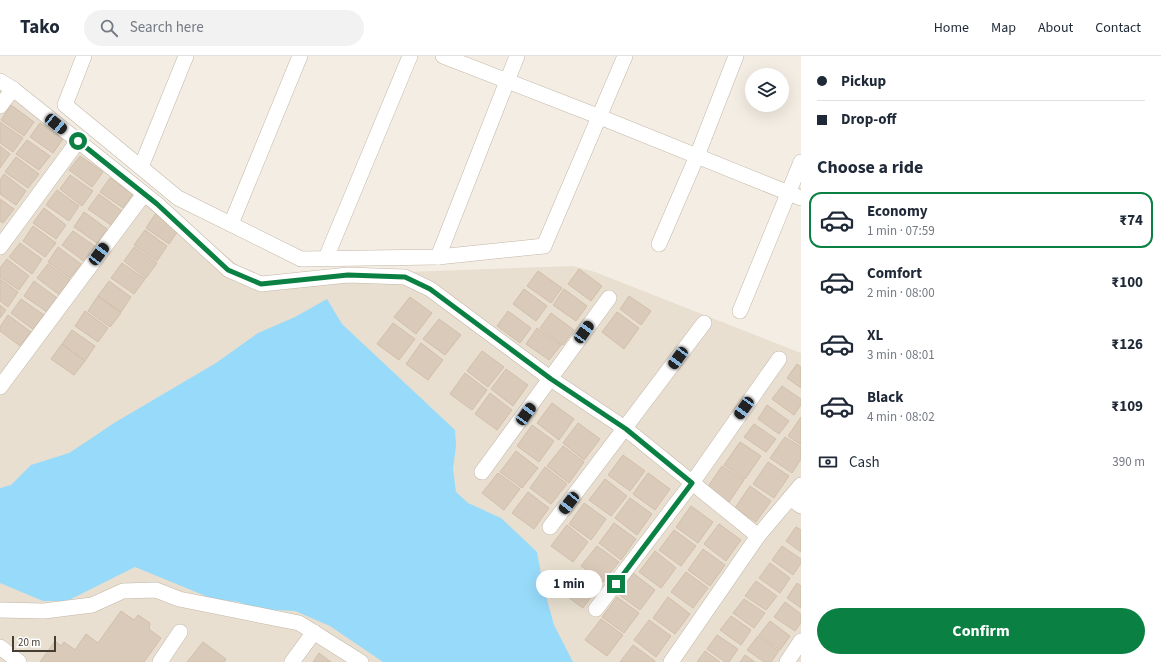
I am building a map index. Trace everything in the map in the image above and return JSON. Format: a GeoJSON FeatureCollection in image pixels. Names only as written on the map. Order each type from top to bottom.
{"type":"FeatureCollection","features":[{"type":"Feature","properties":{"kind":"street"},"geometry":{"type":"LineString","coordinates":[[84,56],[65,105],[178,198],[301,259],[438,257],[544,246],[625,56]]}},
{"type":"Feature","properties":{"kind":"street"},"geometry":{"type":"LineString","coordinates":[[141,167],[186,56]]}},
{"type":"Feature","properties":{"kind":"street"},"geometry":{"type":"LineString","coordinates":[[231,224],[300,56]]}},
{"type":"Feature","properties":{"kind":"street"},"geometry":{"type":"LineString","coordinates":[[326,258],[410,56]]}},
{"type":"Feature","properties":{"kind":"street"},"geometry":{"type":"LineString","coordinates":[[443,56],[507,80],[795,196]]}},
{"type":"Feature","properties":{"kind":"street"},"geometry":{"type":"LineString","coordinates":[[438,257],[517,56]]}},
{"type":"Feature","properties":{"kind":"street"},"geometry":{"type":"LineString","coordinates":[[659,244],[697,156],[736,56]]}},
{"type":"Feature","properties":{"kind":"street"},"geometry":{"type":"LineString","coordinates":[[0,81],[13,89],[144,194],[228,270],[261,284],[348,275],[405,277],[430,289],[551,379],[626,429],[758,536]]}},
{"type":"Feature","properties":{"kind":"street"},"geometry":{"type":"LineString","coordinates":[[0,106],[13,89]]}},
{"type":"Feature","properties":{"kind":"street"},"geometry":{"type":"LineString","coordinates":[[0,247],[78,141]]}},
{"type":"Feature","properties":{"kind":"street"},"geometry":{"type":"LineString","coordinates":[[740,311],[795,196],[801,162]]}},
{"type":"Feature","properties":{"kind":"street"},"geometry":{"type":"LineString","coordinates":[[0,387],[5,371],[144,194]]}},
{"type":"Feature","properties":{"kind":"street"},"geometry":{"type":"LineString","coordinates":[[482,472],[609,298]]}},
{"type":"Feature","properties":{"kind":"street"},"geometry":{"type":"LineString","coordinates":[[550,527],[626,429],[704,323]]}},
{"type":"Feature","properties":{"kind":"street"},"geometry":{"type":"LineString","coordinates":[[596,610],[692,483],[779,359]]}},
{"type":"Feature","properties":{"kind":"street"},"geometry":{"type":"LineString","coordinates":[[671,662],[758,536],[796,502],[801,485]]}},
{"type":"Feature","properties":{"kind":"street"},"geometry":{"type":"LineString","coordinates":[[0,610],[44,611],[92,604],[123,591],[156,590],[179,599],[300,623],[361,662]]}},
{"type":"Feature","properties":{"kind":"street"},"geometry":{"type":"LineString","coordinates":[[160,662],[180,632]]}},
{"type":"Feature","properties":{"kind":"street"},"geometry":{"type":"LineString","coordinates":[[292,662],[314,632]]}},
{"type":"Feature","properties":{"kind":"street"},"geometry":{"type":"LineString","coordinates":[[787,662],[801,641]]}},
{"type":"Feature","properties":{"kind":"street"},"geometry":{"type":"LineString","coordinates":[[0,647],[19,662]]}},
{"type":"Feature","properties":{"kind":"shaded area"},"geometry":{"type":"Polygon","coordinates":[[[0,76],[176,213],[248,274],[268,277],[573,266],[595,272],[801,353],[801,662],[0,662],[0,76]]]}},
{"type":"Feature","properties":{"kind":"water"},"geometry":{"type":"Polygon","coordinates":[[[327,299],[342,324],[455,430],[456,446],[453,469],[456,492],[468,503],[501,518],[537,552],[543,585],[554,625],[573,662],[383,662],[330,626],[295,611],[252,609],[239,602],[213,599],[135,567],[67,601],[43,601],[0,583],[0,488],[11,485],[31,465],[69,453],[114,423],[216,363],[258,333],[295,317],[327,299]]]}},
{"type":"Feature","properties":{"kind":"building"},"geometry":{"type":"Polygon","coordinates":[[[11,105],[34,122],[24,136],[1,120],[11,105]]]}},
{"type":"Feature","properties":{"kind":"building"},"geometry":{"type":"Polygon","coordinates":[[[0,122],[23,138],[13,152],[0,143],[0,122]]]}},
{"type":"Feature","properties":{"kind":"building"},"geometry":{"type":"Polygon","coordinates":[[[40,123],[63,139],[53,153],[30,137],[40,123]]]}},
{"type":"Feature","properties":{"kind":"building"},"geometry":{"type":"Polygon","coordinates":[[[27,140],[50,156],[39,170],[16,154],[27,140]]]}},
{"type":"Feature","properties":{"kind":"building"},"geometry":{"type":"Polygon","coordinates":[[[0,146],[10,154],[0,168],[0,146]]]}},
{"type":"Feature","properties":{"kind":"building"},"geometry":{"type":"Polygon","coordinates":[[[80,156],[103,172],[92,187],[69,170],[80,156]]]}},
{"type":"Feature","properties":{"kind":"building"},"geometry":{"type":"Polygon","coordinates":[[[16,157],[39,174],[28,188],[5,172],[16,157]]]}},
{"type":"Feature","properties":{"kind":"building"},"geometry":{"type":"Polygon","coordinates":[[[4,174],[26,191],[16,205],[0,194],[0,180],[4,174]]]}},
{"type":"Feature","properties":{"kind":"building"},"geometry":{"type":"Polygon","coordinates":[[[70,175],[93,191],[82,206],[60,189],[70,175]]]}},
{"type":"Feature","properties":{"kind":"building"},"geometry":{"type":"Polygon","coordinates":[[[110,178],[133,194],[123,208],[100,192],[110,178]]]}},
{"type":"Feature","properties":{"kind":"building"},"geometry":{"type":"Polygon","coordinates":[[[57,190],[79,206],[69,221],[46,205],[57,190]]]}},
{"type":"Feature","properties":{"kind":"building"},"geometry":{"type":"Polygon","coordinates":[[[99,194],[122,211],[111,225],[88,209],[99,194]]]}},
{"type":"Feature","properties":{"kind":"building"},"geometry":{"type":"Polygon","coordinates":[[[0,199],[14,209],[3,223],[0,221],[0,199]]]}},
{"type":"Feature","properties":{"kind":"building"},"geometry":{"type":"Polygon","coordinates":[[[44,208],[66,225],[56,239],[33,223],[44,208]]]}},
{"type":"Feature","properties":{"kind":"building"},"geometry":{"type":"Polygon","coordinates":[[[84,212],[107,229],[97,243],[74,227],[84,212]]]}},
{"type":"Feature","properties":{"kind":"building"},"geometry":{"type":"Polygon","coordinates":[[[156,213],[179,229],[169,244],[146,228],[156,213]]]}},
{"type":"Feature","properties":{"kind":"building"},"geometry":{"type":"Polygon","coordinates":[[[33,226],[56,243],[45,257],[23,241],[33,226]]]}},
{"type":"Feature","properties":{"kind":"building"},"geometry":{"type":"Polygon","coordinates":[[[145,230],[167,246],[157,261],[134,245],[145,230]]]}},
{"type":"Feature","properties":{"kind":"building"},"geometry":{"type":"Polygon","coordinates":[[[73,231],[96,247],[85,262],[62,245],[73,231]]]}},
{"type":"Feature","properties":{"kind":"building"},"geometry":{"type":"Polygon","coordinates":[[[20,243],[42,259],[32,274],[9,257],[20,243]]]}},
{"type":"Feature","properties":{"kind":"building"},"geometry":{"type":"Polygon","coordinates":[[[58,247],[81,264],[70,278],[48,262],[58,247]]]}},
{"type":"Feature","properties":{"kind":"building"},"geometry":{"type":"Polygon","coordinates":[[[134,247],[157,263],[146,278],[124,261],[134,247]]]}},
{"type":"Feature","properties":{"kind":"building"},"geometry":{"type":"Polygon","coordinates":[[[7,259],[29,276],[19,290],[0,277],[0,268],[7,259]]]}},
{"type":"Feature","properties":{"kind":"building"},"geometry":{"type":"Polygon","coordinates":[[[122,263],[145,279],[134,294],[111,278],[122,263]]]}},
{"type":"Feature","properties":{"kind":"building"},"geometry":{"type":"Polygon","coordinates":[[[48,264],[70,280],[60,295],[37,278],[48,264]]]}},
{"type":"Feature","properties":{"kind":"building"},"geometry":{"type":"Polygon","coordinates":[[[579,269],[602,286],[591,301],[568,284],[579,269]]]}},
{"type":"Feature","properties":{"kind":"building"},"geometry":{"type":"Polygon","coordinates":[[[538,271],[562,288],[551,303],[527,286],[538,271]]]}},
{"type":"Feature","properties":{"kind":"building"},"geometry":{"type":"Polygon","coordinates":[[[0,279],[18,292],[8,307],[0,301],[0,279]]]}},
{"type":"Feature","properties":{"kind":"building"},"geometry":{"type":"Polygon","coordinates":[[[34,281],[57,298],[47,312],[24,296],[34,281]]]}},
{"type":"Feature","properties":{"kind":"building"},"geometry":{"type":"Polygon","coordinates":[[[109,281],[131,297],[121,312],[98,296],[109,281]]]}},
{"type":"Feature","properties":{"kind":"building"},"geometry":{"type":"Polygon","coordinates":[[[524,289],[547,306],[536,321],[513,304],[524,289]]]}},
{"type":"Feature","properties":{"kind":"building"},"geometry":{"type":"Polygon","coordinates":[[[564,289],[587,306],[576,321],[553,305],[564,289]]]}},
{"type":"Feature","properties":{"kind":"building"},"geometry":{"type":"Polygon","coordinates":[[[98,296],[121,313],[110,327],[88,311],[98,296]]]}},
{"type":"Feature","properties":{"kind":"building"},"geometry":{"type":"Polygon","coordinates":[[[629,296],[651,311],[641,325],[620,309],[629,296]]]}},
{"type":"Feature","properties":{"kind":"building"},"geometry":{"type":"Polygon","coordinates":[[[410,297],[432,313],[416,334],[394,317],[410,297]]]}},
{"type":"Feature","properties":{"kind":"building"},"geometry":{"type":"Polygon","coordinates":[[[21,299],[44,315],[34,330],[11,313],[21,299]]]}},
{"type":"Feature","properties":{"kind":"building"},"geometry":{"type":"Polygon","coordinates":[[[0,305],[6,310],[0,318],[0,305]]]}},
{"type":"Feature","properties":{"kind":"building"},"geometry":{"type":"Polygon","coordinates":[[[85,311],[108,328],[98,342],[75,326],[85,311]]]}},
{"type":"Feature","properties":{"kind":"building"},"geometry":{"type":"Polygon","coordinates":[[[508,311],[531,328],[520,343],[497,326],[508,311]]]}},
{"type":"Feature","properties":{"kind":"building"},"geometry":{"type":"Polygon","coordinates":[[[617,312],[639,328],[624,349],[602,332],[617,312]]]}},
{"type":"Feature","properties":{"kind":"building"},"geometry":{"type":"Polygon","coordinates":[[[551,313],[574,330],[563,345],[540,328],[551,313]]]}},
{"type":"Feature","properties":{"kind":"building"},"geometry":{"type":"Polygon","coordinates":[[[8,315],[31,332],[20,346],[0,331],[0,327],[8,315]]]}},
{"type":"Feature","properties":{"kind":"building"},"geometry":{"type":"Polygon","coordinates":[[[439,319],[461,335],[445,355],[423,339],[439,319]]]}},
{"type":"Feature","properties":{"kind":"building"},"geometry":{"type":"Polygon","coordinates":[[[393,323],[415,339],[399,360],[377,344],[393,323]]]}},
{"type":"Feature","properties":{"kind":"building"},"geometry":{"type":"Polygon","coordinates":[[[537,328],[561,345],[549,360],[526,344],[537,328]]]}},
{"type":"Feature","properties":{"kind":"building"},"geometry":{"type":"Polygon","coordinates":[[[72,330],[95,346],[85,361],[62,344],[72,330]]]}},
{"type":"Feature","properties":{"kind":"building"},"geometry":{"type":"Polygon","coordinates":[[[421,343],[443,360],[428,380],[406,364],[421,343]]]}},
{"type":"Feature","properties":{"kind":"building"},"geometry":{"type":"Polygon","coordinates":[[[62,344],[85,361],[74,375],[51,359],[62,344]]]}},
{"type":"Feature","properties":{"kind":"building"},"geometry":{"type":"Polygon","coordinates":[[[482,351],[504,367],[488,387],[467,371],[482,351]]]}},
{"type":"Feature","properties":{"kind":"building"},"geometry":{"type":"Polygon","coordinates":[[[797,364],[801,367],[801,388],[787,378],[797,364]]]}},
{"type":"Feature","properties":{"kind":"building"},"geometry":{"type":"Polygon","coordinates":[[[506,369],[528,385],[513,406],[491,389],[506,369]]]}},
{"type":"Feature","properties":{"kind":"building"},"geometry":{"type":"Polygon","coordinates":[[[465,373],[487,390],[472,410],[450,394],[465,373]]]}},
{"type":"Feature","properties":{"kind":"building"},"geometry":{"type":"Polygon","coordinates":[[[782,386],[801,399],[801,405],[794,415],[772,399],[782,386]]]}},
{"type":"Feature","properties":{"kind":"building"},"geometry":{"type":"Polygon","coordinates":[[[490,393],[512,410],[497,430],[475,414],[490,393]]]}},
{"type":"Feature","properties":{"kind":"building"},"geometry":{"type":"Polygon","coordinates":[[[552,403],[574,419],[559,440],[537,423],[552,403]]]}},
{"type":"Feature","properties":{"kind":"building"},"geometry":{"type":"Polygon","coordinates":[[[767,405],[789,421],[779,434],[758,419],[767,405]]]}},
{"type":"Feature","properties":{"kind":"building"},"geometry":{"type":"Polygon","coordinates":[[[801,417],[801,445],[788,436],[801,417]]]}},
{"type":"Feature","properties":{"kind":"building"},"geometry":{"type":"Polygon","coordinates":[[[578,423],[600,439],[584,460],[563,443],[578,423]]]}},
{"type":"Feature","properties":{"kind":"building"},"geometry":{"type":"Polygon","coordinates":[[[754,424],[776,439],[766,452],[744,437],[754,424]]]}},
{"type":"Feature","properties":{"kind":"building"},"geometry":{"type":"Polygon","coordinates":[[[532,425],[554,441],[539,462],[517,446],[532,425]]]}},
{"type":"Feature","properties":{"kind":"building"},"geometry":{"type":"Polygon","coordinates":[[[785,437],[801,447],[801,459],[792,473],[770,458],[785,437]]]}},
{"type":"Feature","properties":{"kind":"building"},"geometry":{"type":"Polygon","coordinates":[[[740,442],[761,456],[745,479],[724,465],[740,442]]]}},
{"type":"Feature","properties":{"kind":"building"},"geometry":{"type":"Polygon","coordinates":[[[563,446],[584,462],[569,483],[547,466],[563,446]]]}},
{"type":"Feature","properties":{"kind":"building"},"geometry":{"type":"Polygon","coordinates":[[[516,451],[538,468],[522,488],[500,472],[516,451]]]}},
{"type":"Feature","properties":{"kind":"building"},"geometry":{"type":"Polygon","coordinates":[[[623,455],[645,471],[630,491],[608,475],[623,455]]]}},
{"type":"Feature","properties":{"kind":"building"},"geometry":{"type":"Polygon","coordinates":[[[768,462],[789,476],[774,498],[753,484],[768,462]]]}},
{"type":"Feature","properties":{"kind":"building"},"geometry":{"type":"Polygon","coordinates":[[[722,466],[744,480],[729,502],[707,488],[722,466]]]}},
{"type":"Feature","properties":{"kind":"building"},"geometry":{"type":"Polygon","coordinates":[[[545,467],[567,484],[551,504],[530,488],[545,467]]]}},
{"type":"Feature","properties":{"kind":"building"},"geometry":{"type":"Polygon","coordinates":[[[498,473],[520,489],[504,510],[482,493],[498,473]]]}},
{"type":"Feature","properties":{"kind":"building"},"geometry":{"type":"Polygon","coordinates":[[[648,473],[670,489],[655,510],[633,494],[648,473]]]}},
{"type":"Feature","properties":{"kind":"building"},"geometry":{"type":"Polygon","coordinates":[[[605,479],[627,496],[611,516],[589,500],[605,479]]]}},
{"type":"Feature","properties":{"kind":"building"},"geometry":{"type":"Polygon","coordinates":[[[750,486],[771,501],[756,522],[735,508],[750,486]]]}},
{"type":"Feature","properties":{"kind":"building"},"geometry":{"type":"Polygon","coordinates":[[[528,492],[549,508],[534,529],[512,513],[528,492]]]}},
{"type":"Feature","properties":{"kind":"building"},"geometry":{"type":"Polygon","coordinates":[[[630,498],[652,514],[637,535],[615,518],[630,498]]]}},
{"type":"Feature","properties":{"kind":"building"},"geometry":{"type":"Polygon","coordinates":[[[584,503],[606,519],[591,540],[569,524],[584,503]]]}},
{"type":"Feature","properties":{"kind":"building"},"geometry":{"type":"Polygon","coordinates":[[[691,506],[713,522],[698,543],[676,527],[691,506]]]}},
{"type":"Feature","properties":{"kind":"building"},"geometry":{"type":"Polygon","coordinates":[[[614,523],[636,539],[621,560],[599,543],[614,523]]]}},
{"type":"Feature","properties":{"kind":"building"},"geometry":{"type":"Polygon","coordinates":[[[719,524],[741,540],[726,561],[704,544],[719,524]]]}},
{"type":"Feature","properties":{"kind":"building"},"geometry":{"type":"Polygon","coordinates":[[[567,525],[588,542],[573,562],[551,546],[567,525]]]}},
{"type":"Feature","properties":{"kind":"building"},"geometry":{"type":"Polygon","coordinates":[[[796,527],[801,530],[801,552],[786,541],[796,527]]]}},
{"type":"Feature","properties":{"kind":"building"},"geometry":{"type":"Polygon","coordinates":[[[674,530],[696,546],[681,566],[659,550],[674,530]]]}},
{"type":"Feature","properties":{"kind":"building"},"geometry":{"type":"Polygon","coordinates":[[[597,546],[619,562],[603,582],[581,566],[597,546]]]}},
{"type":"Feature","properties":{"kind":"building"},"geometry":{"type":"Polygon","coordinates":[[[782,546],[801,559],[801,563],[793,575],[772,560],[782,546]]]}},
{"type":"Feature","properties":{"kind":"building"},"geometry":{"type":"Polygon","coordinates":[[[703,549],[725,565],[710,586],[688,570],[703,549]]]}},
{"type":"Feature","properties":{"kind":"building"},"geometry":{"type":"Polygon","coordinates":[[[655,551],[676,568],[661,588],[639,572],[655,551]]]}},
{"type":"Feature","properties":{"kind":"building"},"geometry":{"type":"Polygon","coordinates":[[[770,563],[790,578],[780,593],[759,578],[770,563]]]}},
{"type":"Feature","properties":{"kind":"building"},"geometry":{"type":"Polygon","coordinates":[[[576,572],[598,588],[583,608],[561,592],[576,572]]]}},
{"type":"Feature","properties":{"kind":"building"},"geometry":{"type":"Polygon","coordinates":[[[686,572],[708,588],[693,608],[671,592],[686,572]]]}},
{"type":"Feature","properties":{"kind":"building"},"geometry":{"type":"Polygon","coordinates":[[[633,573],[655,590],[640,610],[618,594],[633,573]]]}},
{"type":"Feature","properties":{"kind":"building"},"geometry":{"type":"Polygon","coordinates":[[[756,581],[777,596],[766,610],[745,596],[756,581]]]}},
{"type":"Feature","properties":{"kind":"building"},"geometry":{"type":"Polygon","coordinates":[[[797,583],[801,586],[801,608],[787,598],[797,583]]]}},
{"type":"Feature","properties":{"kind":"building"},"geometry":{"type":"Polygon","coordinates":[[[617,597],[639,613],[624,633],[602,617],[617,597]]]}},
{"type":"Feature","properties":{"kind":"building"},"geometry":{"type":"Polygon","coordinates":[[[668,597],[690,614],[675,634],[653,618],[668,597]]]}},
{"type":"Feature","properties":{"kind":"building"},"geometry":{"type":"Polygon","coordinates":[[[744,599],[765,613],[754,628],[733,613],[744,599]]]}},
{"type":"Feature","properties":{"kind":"building"},"geometry":{"type":"Polygon","coordinates":[[[785,602],[801,614],[801,623],[795,631],[774,617],[785,602]]]}},
{"type":"Feature","properties":{"kind":"building"},"geometry":{"type":"Polygon","coordinates":[[[121,611],[134,620],[138,615],[150,623],[149,629],[161,638],[144,662],[40,662],[55,641],[61,646],[64,642],[75,650],[86,634],[98,643],[121,611]]]}},
{"type":"Feature","properties":{"kind":"building"},"geometry":{"type":"Polygon","coordinates":[[[731,616],[751,630],[741,645],[720,630],[731,616]]]}},
{"type":"Feature","properties":{"kind":"building"},"geometry":{"type":"Polygon","coordinates":[[[601,619],[623,635],[607,656],[585,640],[601,619]]]}},
{"type":"Feature","properties":{"kind":"building"},"geometry":{"type":"Polygon","coordinates":[[[649,620],[671,636],[656,657],[634,640],[649,620]]]}},
{"type":"Feature","properties":{"kind":"building"},"geometry":{"type":"Polygon","coordinates":[[[770,621],[790,636],[780,650],[759,635],[770,621]]]}},
{"type":"Feature","properties":{"kind":"building"},"geometry":{"type":"Polygon","coordinates":[[[717,635],[738,649],[729,662],[725,662],[707,649],[717,635]]]}},
{"type":"Feature","properties":{"kind":"building"},"geometry":{"type":"Polygon","coordinates":[[[758,636],[779,651],[771,662],[764,662],[747,650],[758,636]]]}},
{"type":"Feature","properties":{"kind":"building"},"geometry":{"type":"Polygon","coordinates":[[[203,642],[226,659],[224,662],[187,662],[203,642]]]}},
{"type":"Feature","properties":{"kind":"building"},"geometry":{"type":"Polygon","coordinates":[[[633,645],[655,661],[620,662],[633,645]]]}},
{"type":"Feature","properties":{"kind":"building"},"geometry":{"type":"Polygon","coordinates":[[[705,651],[720,662],[697,662],[705,651]]]}},
{"type":"Feature","properties":{"kind":"building"},"geometry":{"type":"Polygon","coordinates":[[[319,653],[331,662],[313,662],[319,653]]]}},
{"type":"Feature","properties":{"kind":"building"},"geometry":{"type":"Polygon","coordinates":[[[745,655],[755,662],[740,662],[745,655]]]}},
{"type":"Feature","properties":{"kind":"route"},"geometry":{"type":"LineString","coordinates":[[78,141],[157,204],[228,270],[261,284],[348,275],[405,277],[430,289],[551,379],[626,429],[692,483],[616,584]]}}]}
